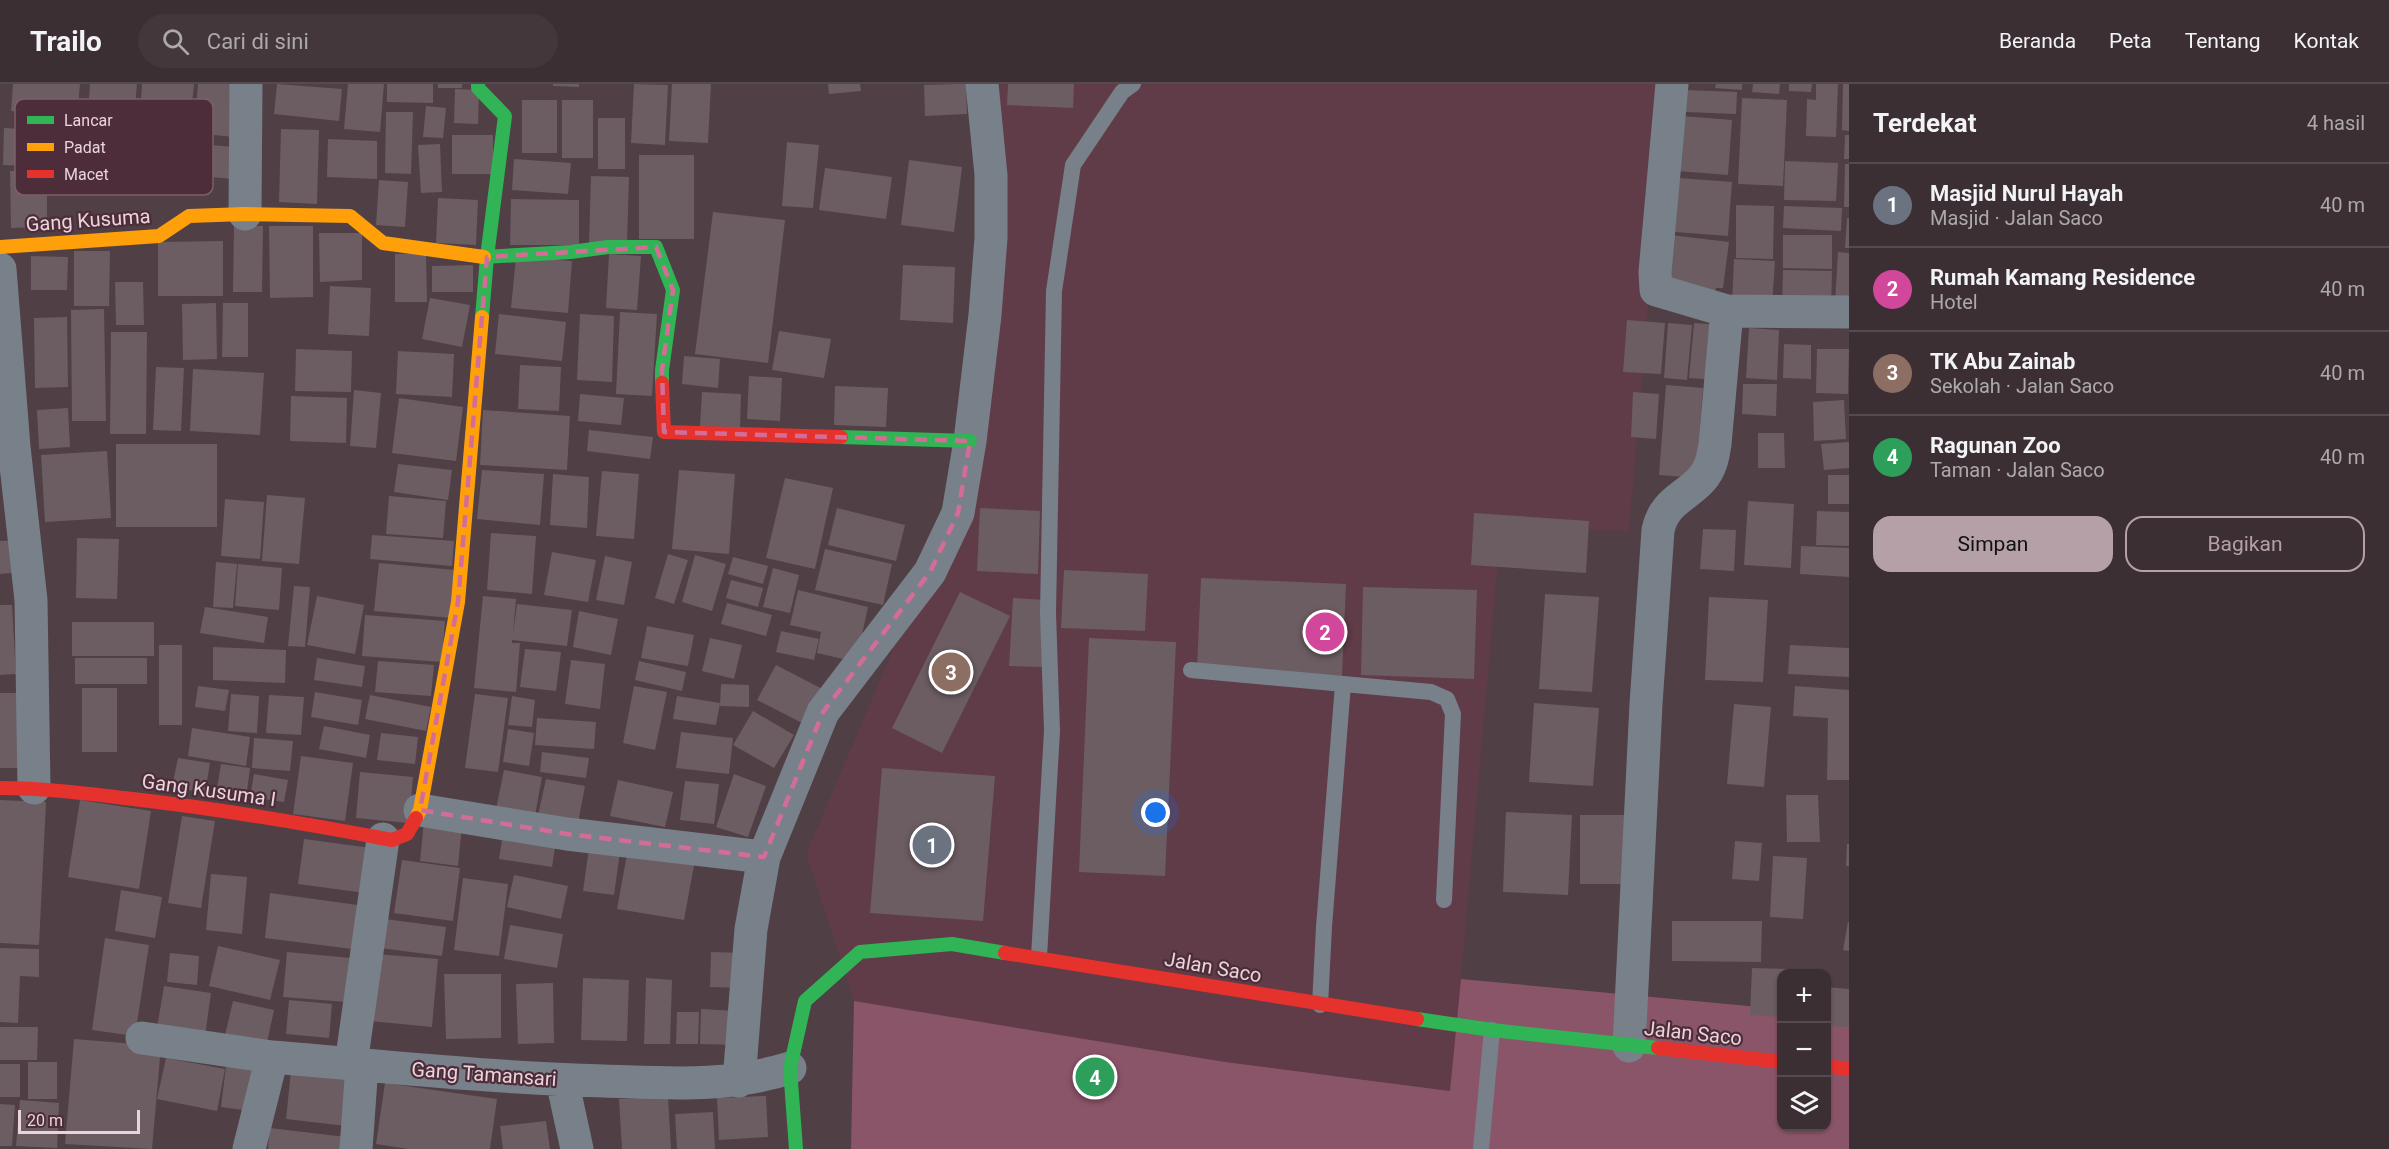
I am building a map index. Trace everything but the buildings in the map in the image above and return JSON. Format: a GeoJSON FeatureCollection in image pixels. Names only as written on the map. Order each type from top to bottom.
{"type":"FeatureCollection","features":[{"type":"Feature","properties":{"kind":"street"},"geometry":{"type":"LineString","coordinates":[[245,214],[246,84]]}},
{"type":"Feature","properties":{"kind":"street"},"geometry":{"type":"LineString","coordinates":[[356,1149],[356,1064],[404,827],[458,602],[487,257],[506,116],[478,87],[478,84]]}},
{"type":"Feature","properties":{"kind":"street"},"geometry":{"type":"LineString","coordinates":[[739,1081],[751,930],[764,857],[823,712],[930,572],[958,513],[970,441],[985,315],[991,238],[991,176],[982,84]]}},
{"type":"Feature","properties":{"kind":"street"},"geometry":{"type":"LineString","coordinates":[[1672,84],[1655,272],[1656,290],[1727,311],[1849,312]]}},
{"type":"Feature","properties":{"kind":"street","name":"Gang Kusuma"},"geometry":{"type":"LineString","coordinates":[[0,247],[159,236],[189,216],[245,214],[350,216],[382,243],[487,257],[571,252],[608,247],[656,247],[674,290],[662,370],[664,432],[970,441]]}},
{"type":"Feature","properties":{"kind":"street"},"geometry":{"type":"LineString","coordinates":[[0,269],[14,447],[31,600],[34,789]]}},
{"type":"Feature","properties":{"kind":"street"},"geometry":{"type":"LineString","coordinates":[[1629,1046],[1646,704],[1658,530],[1661,517],[1670,506],[1701,480],[1711,465],[1715,444],[1727,311]]}},
{"type":"Feature","properties":{"kind":"street","name":"Gang Kusuma I"},"geometry":{"type":"LineString","coordinates":[[0,788],[34,789],[198,807],[279,819],[404,827]]}},
{"type":"Feature","properties":{"kind":"street"},"geometry":{"type":"LineString","coordinates":[[404,827],[567,834],[764,857]]}},
{"type":"Feature","properties":{"kind":"street","name":"Jalan Saco"},"geometry":{"type":"LineString","coordinates":[[796,1149],[790,1068],[805,1001],[860,952],[952,944],[1320,1005],[1492,1030],[1777,1061]]}},
{"type":"Feature","properties":{"kind":"street","name":"Gang Tamansari"},"geometry":{"type":"LineString","coordinates":[[142,1038],[272,1057],[562,1080],[706,1084],[739,1081],[790,1068]]}},
{"type":"Feature","properties":{"kind":"street"},"geometry":{"type":"LineString","coordinates":[[249,1149],[272,1057]]}},
{"type":"Feature","properties":{"kind":"street"},"geometry":{"type":"LineString","coordinates":[[1831,1067],[1849,1069]]}},
{"type":"Feature","properties":{"kind":"street"},"geometry":{"type":"LineString","coordinates":[[562,1080],[577,1149]]}},
{"type":"Feature","properties":{"kind":"lane"},"geometry":{"type":"LineString","coordinates":[[1039,957],[1052,731],[1048,613],[1054,291],[1072,165],[1122,92],[1133,84]]}},
{"type":"Feature","properties":{"kind":"lane"},"geometry":{"type":"LineString","coordinates":[[1191,670],[1431,692],[1447,699],[1453,714],[1444,900]]}},
{"type":"Feature","properties":{"kind":"lane"},"geometry":{"type":"LineString","coordinates":[[1320,1005],[1342,684]]}},
{"type":"Feature","properties":{"kind":"lane"},"geometry":{"type":"LineString","coordinates":[[1481,1149],[1492,1030]]}},
{"type":"Feature","properties":{"kind":"highlighted area"},"geometry":{"type":"Polygon","coordinates":[[[656,247],[673,290],[662,370],[664,432],[970,441],[958,513],[930,572],[823,712],[764,857],[567,834],[420,810],[458,602],[487,257],[656,247]]]}},
{"type":"Feature","properties":{"kind":"shaded area"},"geometry":{"type":"Polygon","coordinates":[[[981,84],[1667,84],[1629,531],[1501,528],[1451,1091],[1225,1062],[854,1001],[806,854],[974,458],[981,84]]]}},
{"type":"Feature","properties":{"kind":"shaded area"},"geometry":{"type":"Polygon","coordinates":[[[1461,979],[1777,1009],[1777,1131],[1831,1131],[1831,1014],[1849,1016],[1849,1149],[851,1149],[854,1001],[1225,1062],[1450,1091],[1461,979]]]}},
{"type":"Feature","properties":{"kind":"traffic: fast"},"geometry":{"type":"LineString","coordinates":[[478,84],[478,88],[505,116],[487,257],[482,317]]}},
{"type":"Feature","properties":{"kind":"traffic: fast"},"geometry":{"type":"LineString","coordinates":[[484,257],[571,252],[608,247],[656,247],[673,290],[662,383]]}},
{"type":"Feature","properties":{"kind":"traffic: fast"},"geometry":{"type":"LineString","coordinates":[[841,437],[970,441]]}},
{"type":"Feature","properties":{"kind":"traffic: fast"},"geometry":{"type":"LineString","coordinates":[[796,1149],[790,1068],[805,1001],[860,952],[952,944],[1005,953]]}},
{"type":"Feature","properties":{"kind":"traffic: fast"},"geometry":{"type":"LineString","coordinates":[[1417,1019],[1492,1030],[1658,1048]]}},
{"type":"Feature","properties":{"kind":"traffic: slow"},"geometry":{"type":"LineString","coordinates":[[0,247],[159,236],[189,216],[245,214],[350,216],[383,243],[484,257]]}},
{"type":"Feature","properties":{"kind":"traffic: slow"},"geometry":{"type":"LineString","coordinates":[[416,818],[420,810],[458,602],[482,317]]}},
{"type":"Feature","properties":{"kind":"traffic: jam"},"geometry":{"type":"LineString","coordinates":[[662,383],[664,432],[841,437]]}},
{"type":"Feature","properties":{"kind":"traffic: jam"},"geometry":{"type":"LineString","coordinates":[[0,788],[62,791],[191,806],[392,840],[407,834],[416,818]]}},
{"type":"Feature","properties":{"kind":"traffic: jam"},"geometry":{"type":"LineString","coordinates":[[1005,953],[1417,1019]]}},
{"type":"Feature","properties":{"kind":"traffic: jam"},"geometry":{"type":"LineString","coordinates":[[1658,1048],[1777,1061]]}},
{"type":"Feature","properties":{"kind":"traffic: jam"},"geometry":{"type":"LineString","coordinates":[[1831,1067],[1849,1069]]}},
{"type":"Feature","properties":{"kind":"place","name":"Rumah Kamang Residence"},"geometry":{"type":"Point","coordinates":[1325,632]}},
{"type":"Feature","properties":{"kind":"place","name":"TK Abu Zainab"},"geometry":{"type":"Point","coordinates":[951,672]}},
{"type":"Feature","properties":{"kind":"place","name":"Masjid Nurul Hayah"},"geometry":{"type":"Point","coordinates":[932,845]}},
{"type":"Feature","properties":{"kind":"place","name":"Ragunan Zoo"},"geometry":{"type":"Point","coordinates":[1095,1077]}}]}
